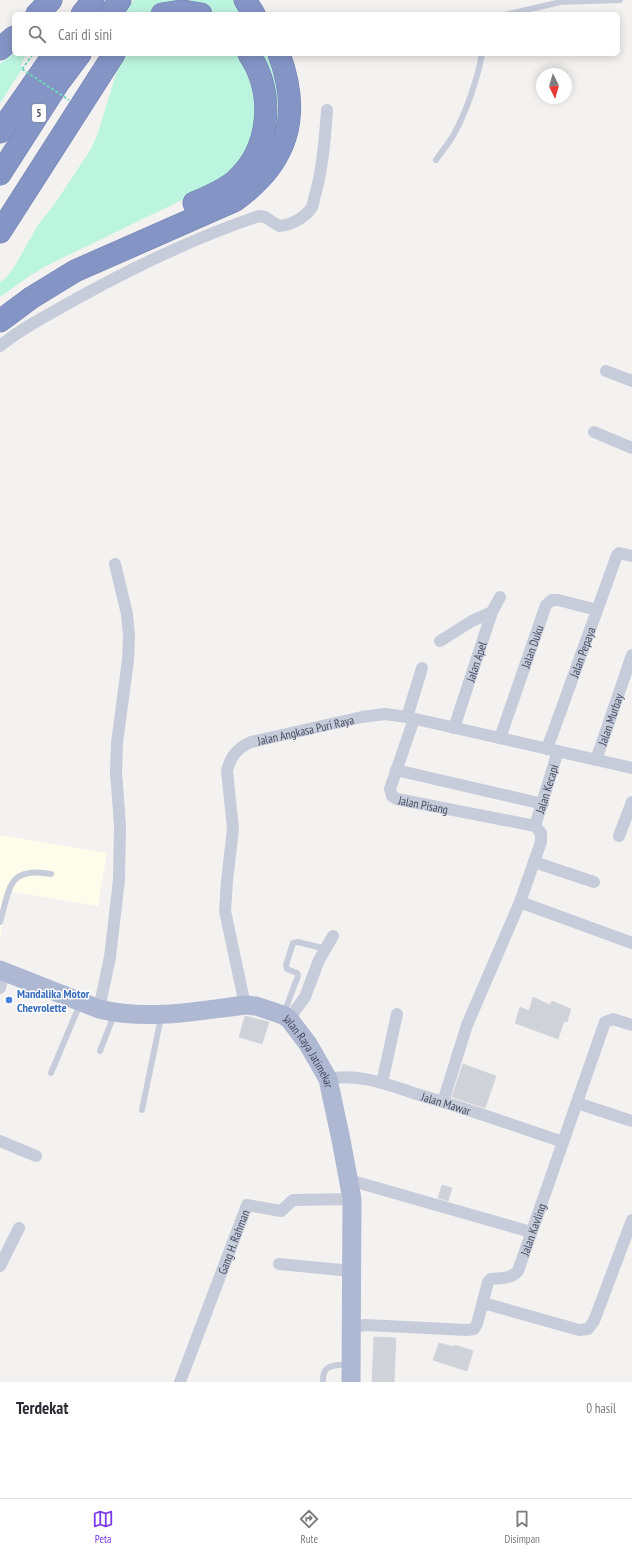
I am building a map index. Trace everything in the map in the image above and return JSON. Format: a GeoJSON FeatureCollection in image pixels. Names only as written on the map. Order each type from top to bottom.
{"type":"FeatureCollection","features":[{"type":"Feature","properties":{"kind":"highway"},"geometry":{"type":"LineString","coordinates":[[25,12],[31,0]]}},
{"type":"Feature","properties":{"kind":"highway"},"geometry":{"type":"LineString","coordinates":[[39,12],[51,0]]}},
{"type":"Feature","properties":{"kind":"highway"},"geometry":{"type":"LineString","coordinates":[[84,12],[93,0]]}},
{"type":"Feature","properties":{"kind":"highway"},"geometry":{"type":"LineString","coordinates":[[111,12],[120,0]]}},
{"type":"Feature","properties":{"kind":"highway"},"geometry":{"type":"LineString","coordinates":[[245,0],[253,12]]}},
{"type":"Feature","properties":{"kind":"highway"},"geometry":{"type":"LineString","coordinates":[[175,12],[188,12]]}},
{"type":"Feature","properties":{"kind":"highway"},"geometry":{"type":"LineString","coordinates":[[0,49],[12,39]]}},
{"type":"Feature","properties":{"kind":"highway","name":"5"},"geometry":{"type":"LineString","coordinates":[[0,132],[53,56]]}},
{"type":"Feature","properties":{"kind":"highway","name":"5"},"geometry":{"type":"LineString","coordinates":[[0,174],[59,82],[78,56]]}},
{"type":"Feature","properties":{"kind":"highway"},"geometry":{"type":"LineString","coordinates":[[0,232],[113,56]]}},
{"type":"Feature","properties":{"kind":"highway"},"geometry":{"type":"LineString","coordinates":[[0,304],[43,275],[82,255],[213,195],[242,174],[256,153],[262,139],[266,115],[261,80],[250,56]]}},
{"type":"Feature","properties":{"kind":"highway"},"geometry":{"type":"LineString","coordinates":[[0,321],[31,298],[75,272],[234,201],[248,192],[261,178],[278,155],[288,126],[290,111],[289,88],[280,56]]}},
{"type":"Feature","properties":{"kind":"main road","name":"Jalan Raya Jatimekar"},"geometry":{"type":"LineString","coordinates":[[1,976],[107,1012],[161,1015],[245,1005],[256,1006],[286,1017],[308,1044],[328,1079],[349,1180],[352,1199],[351,1373]]}},
{"type":"Feature","properties":{"kind":"street"},"geometry":{"type":"LineString","coordinates":[[0,346],[36,321],[104,284],[213,233],[259,216],[265,217],[278,226],[293,223],[301,218],[312,207],[320,178],[327,110]]}},
{"type":"Feature","properties":{"kind":"street"},"geometry":{"type":"LineString","coordinates":[[606,372],[632,381]]}},
{"type":"Feature","properties":{"kind":"street"},"geometry":{"type":"LineString","coordinates":[[594,432],[632,448]]}},
{"type":"Feature","properties":{"kind":"street","name":"Jalan Pepaya"},"geometry":{"type":"LineString","coordinates":[[553,750],[597,610],[617,555],[619,553],[632,556]]}},
{"type":"Feature","properties":{"kind":"street"},"geometry":{"type":"LineString","coordinates":[[107,1012],[110,957],[119,880],[120,826],[116,772],[117,743],[128,660],[127,614],[115,564]]}},
{"type":"Feature","properties":{"kind":"street","name":"Jalan Apel"},"geometry":{"type":"LineString","coordinates":[[454,728],[492,612],[500,597]]}},
{"type":"Feature","properties":{"kind":"street","name":"Jalan Duku"},"geometry":{"type":"LineString","coordinates":[[500,738],[546,605],[552,600],[558,600],[597,610]]}},
{"type":"Feature","properties":{"kind":"street"},"geometry":{"type":"LineString","coordinates":[[440,641],[472,621],[492,612]]}},
{"type":"Feature","properties":{"kind":"street","name":"Jalan Murbay"},"geometry":{"type":"LineString","coordinates":[[596,760],[632,655]]}},
{"type":"Feature","properties":{"kind":"street","name":"Jalan Pisang"},"geometry":{"type":"LineString","coordinates":[[422,668],[390,789],[392,796],[397,799],[535,826]]}},
{"type":"Feature","properties":{"kind":"street","name":"Jalan Angkasa Puri Raya"},"geometry":{"type":"LineString","coordinates":[[245,1005],[226,911],[226,881],[233,829],[227,771],[229,763],[241,746],[251,742],[362,717],[385,714],[410,718],[632,768]]}},
{"type":"Feature","properties":{"kind":"street","name":"Jalan Kecapi"},"geometry":{"type":"LineString","coordinates":[[535,826],[543,804],[553,750]]}},
{"type":"Feature","properties":{"kind":"street"},"geometry":{"type":"LineString","coordinates":[[396,770],[543,804]]}},
{"type":"Feature","properties":{"kind":"street"},"geometry":{"type":"LineString","coordinates":[[619,836],[632,802]]}},
{"type":"Feature","properties":{"kind":"street"},"geometry":{"type":"LineString","coordinates":[[443,1102],[467,1025],[520,902],[541,842],[541,833],[535,826]]}},
{"type":"Feature","properties":{"kind":"street"},"geometry":{"type":"LineString","coordinates":[[534,862],[594,882]]}},
{"type":"Feature","properties":{"kind":"street"},"geometry":{"type":"LineString","coordinates":[[520,902],[632,943]]}},
{"type":"Feature","properties":{"kind":"street"},"geometry":{"type":"LineString","coordinates":[[286,1017],[306,997],[319,960],[333,936]]}},
{"type":"Feature","properties":{"kind":"street"},"geometry":{"type":"LineString","coordinates":[[382,1083],[397,1014]]}},
{"type":"Feature","properties":{"kind":"street","name":"Jalan Kavling"},"geometry":{"type":"LineString","coordinates":[[352,1327],[365,1325],[467,1330],[474,1329],[477,1324],[488,1282],[491,1279],[514,1276],[518,1271],[605,1022],[613,1019],[632,1025]]}},
{"type":"Feature","properties":{"kind":"street","name":"Jalan Mawar"},"geometry":{"type":"LineString","coordinates":[[328,1079],[339,1076],[356,1077],[382,1083],[563,1142]]}},
{"type":"Feature","properties":{"kind":"street"},"geometry":{"type":"LineString","coordinates":[[577,1103],[632,1121]]}},
{"type":"Feature","properties":{"kind":"street"},"geometry":{"type":"LineString","coordinates":[[0,1141],[36,1156]]}},
{"type":"Feature","properties":{"kind":"street"},"geometry":{"type":"LineString","coordinates":[[349,1180],[532,1232]]}},
{"type":"Feature","properties":{"kind":"street","name":"Gang H. Rahman"},"geometry":{"type":"LineString","coordinates":[[180,1382],[247,1205],[281,1211],[293,1200],[352,1199]]}},
{"type":"Feature","properties":{"kind":"street"},"geometry":{"type":"LineString","coordinates":[[483,1303],[579,1330],[588,1329],[594,1321],[632,1220]]}},
{"type":"Feature","properties":{"kind":"street"},"geometry":{"type":"LineString","coordinates":[[0,1266],[19,1228]]}},
{"type":"Feature","properties":{"kind":"street"},"geometry":{"type":"LineString","coordinates":[[279,1264],[352,1271]]}},
{"type":"Feature","properties":{"kind":"lane"},"geometry":{"type":"LineString","coordinates":[[517,12],[561,2],[620,0]]}},
{"type":"Feature","properties":{"kind":"lane"},"geometry":{"type":"LineString","coordinates":[[436,160],[455,133],[466,108],[480,68],[482,56]]}},
{"type":"Feature","properties":{"kind":"lane"},"geometry":{"type":"LineString","coordinates":[[0,922],[9,888],[17,877],[33,872],[51,874]]}},
{"type":"Feature","properties":{"kind":"lane"},"geometry":{"type":"LineString","coordinates":[[286,1017],[298,976],[296,973],[287,969],[286,965],[293,943],[298,942],[326,949]]}},
{"type":"Feature","properties":{"kind":"lane"},"geometry":{"type":"LineString","coordinates":[[51,1073],[80,1002]]}},
{"type":"Feature","properties":{"kind":"lane"},"geometry":{"type":"LineString","coordinates":[[100,1051],[107,1012]]}},
{"type":"Feature","properties":{"kind":"lane"},"geometry":{"type":"LineString","coordinates":[[142,1110],[161,1015]]}},
{"type":"Feature","properties":{"kind":"lane"},"geometry":{"type":"LineString","coordinates":[[323,1382],[323,1376],[327,1369],[332,1366],[351,1373]]}},
{"type":"Feature","properties":{"kind":"path"},"geometry":{"type":"LineString","coordinates":[[32,56],[22,69],[69,100]]}},
{"type":"Feature","properties":{"kind":"shaded area"},"geometry":{"type":"Polygon","coordinates":[[[0,835],[107,853],[98,906],[8,891],[0,939],[0,835]]]}},
{"type":"Feature","properties":{"kind":"green space"},"geometry":{"type":"Polygon","coordinates":[[[134,0],[235,0],[243,12],[214,12],[188,7],[164,12],[124,12],[134,0]]]}},
{"type":"Feature","properties":{"kind":"green space"},"geometry":{"type":"Polygon","coordinates":[[[12,55],[12,56],[25,56],[21,66],[21,71],[0,103],[0,64],[12,55]]]}},
{"type":"Feature","properties":{"kind":"green space"},"geometry":{"type":"Polygon","coordinates":[[[124,56],[248,56],[263,93],[249,159],[212,187],[48,265],[0,297],[0,282],[6,278],[16,264],[38,225],[56,202],[91,149],[98,133],[119,64],[124,56]]]}},
{"type":"Feature","properties":{"kind":"green space"},"geometry":{"type":"Polygon","coordinates":[[[263,56],[274,56],[278,62],[280,134],[235,185],[272,134],[278,106],[272,76],[263,56]]]}},
{"type":"Feature","properties":{"kind":"building"},"geometry":{"type":"Polygon","coordinates":[[[533,997],[550,1005],[552,1001],[571,1009],[567,1022],[564,1021],[558,1039],[515,1023],[520,1007],[529,1011],[533,997]]]}},
{"type":"Feature","properties":{"kind":"building"},"geometry":{"type":"Polygon","coordinates":[[[245,1016],[269,1022],[262,1044],[239,1037],[245,1016]]]}},
{"type":"Feature","properties":{"kind":"building"},"geometry":{"type":"Polygon","coordinates":[[[463,1064],[496,1076],[485,1108],[452,1097],[463,1064]]]}},
{"type":"Feature","properties":{"kind":"building"},"geometry":{"type":"Polygon","coordinates":[[[442,1185],[452,1188],[448,1201],[438,1198],[442,1185]]]}},
{"type":"Feature","properties":{"kind":"building"},"geometry":{"type":"Polygon","coordinates":[[[374,1337],[396,1338],[394,1382],[372,1382],[374,1337]]]}},
{"type":"Feature","properties":{"kind":"building"},"geometry":{"type":"Polygon","coordinates":[[[439,1343],[454,1347],[455,1345],[473,1351],[467,1371],[433,1360],[439,1343]]]}},
{"type":"Feature","properties":{"kind":"place","name":"Mandalika Motor Chevrolette"},"geometry":{"type":"Point","coordinates":[9,1000]}}]}
